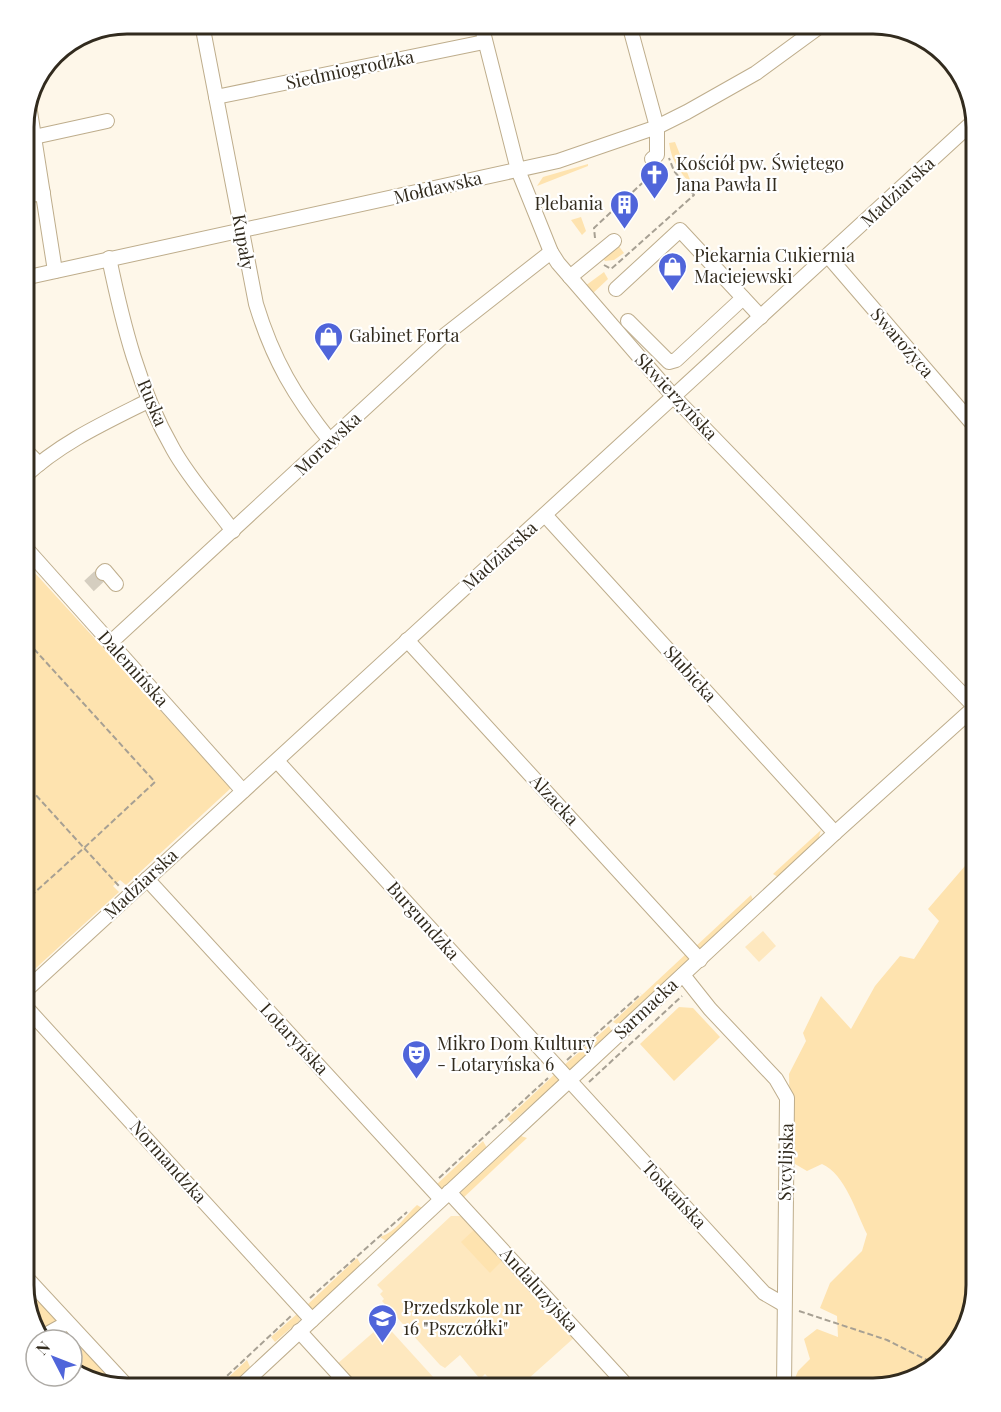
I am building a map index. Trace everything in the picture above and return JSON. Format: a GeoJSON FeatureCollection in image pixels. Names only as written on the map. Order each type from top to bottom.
{"type":"FeatureCollection","features":[{"type":"Feature","properties":{"kind":"street","name":"Kupały"},"geometry":{"type":"LineString","coordinates":[[204,34],[241,232],[256,304],[268,344],[296,396],[332,442]]}},
{"type":"Feature","properties":{"kind":"street","name":"Skwierzyńska"},"geometry":{"type":"LineString","coordinates":[[483,34],[518,170],[551,252],[674,397],[766,489],[867,598],[966,696]]}},
{"type":"Feature","properties":{"kind":"street"},"geometry":{"type":"LineString","coordinates":[[632,35],[657,127],[657,163]]}},
{"type":"Feature","properties":{"kind":"street","name":"Mołdawska"},"geometry":{"type":"LineString","coordinates":[[35,276],[558,161],[657,127],[724,93],[807,35]]}},
{"type":"Feature","properties":{"kind":"street","name":"Siedmiogrodzka"},"geometry":{"type":"LineString","coordinates":[[216,97],[484,42]]}},
{"type":"Feature","properties":{"kind":"street"},"geometry":{"type":"LineString","coordinates":[[35,137],[107,121]]}},
{"type":"Feature","properties":{"kind":"street","name":"Madziarska"},"geometry":{"type":"LineString","coordinates":[[35,982],[966,132]]}},
{"type":"Feature","properties":{"kind":"street"},"geometry":{"type":"LineString","coordinates":[[35,143],[55,271]]}},
{"type":"Feature","properties":{"kind":"street"},"geometry":{"type":"LineString","coordinates":[[35,194],[43,193]]}},
{"type":"Feature","properties":{"kind":"street"},"geometry":{"type":"LineString","coordinates":[[616,289],[680,230],[761,317]]}},
{"type":"Feature","properties":{"kind":"street"},"geometry":{"type":"LineString","coordinates":[[570,277],[614,241]]}},
{"type":"Feature","properties":{"kind":"street","name":"Morawska"},"geometry":{"type":"LineString","coordinates":[[110,643],[332,442],[440,339],[551,252]]}},
{"type":"Feature","properties":{"kind":"street","name":"Swarożyca"},"geometry":{"type":"LineString","coordinates":[[828,256],[966,416]]}},
{"type":"Feature","properties":{"kind":"street","name":"Ruska"},"geometry":{"type":"LineString","coordinates":[[109,258],[127,340],[148,400],[174,451],[233,531]]}},
{"type":"Feature","properties":{"kind":"street"},"geometry":{"type":"LineString","coordinates":[[628,321],[662,358],[669,362],[676,360],[743,298]]}},
{"type":"Feature","properties":{"kind":"street"},"geometry":{"type":"LineString","coordinates":[[35,467],[83,434],[148,400]]}},
{"type":"Feature","properties":{"kind":"street"},"geometry":{"type":"LineString","coordinates":[[35,460],[39,464]]}},
{"type":"Feature","properties":{"kind":"street","name":"Słubicka"},"geometry":{"type":"LineString","coordinates":[[545,515],[835,833]]}},
{"type":"Feature","properties":{"kind":"street","name":"Dalemińska"},"geometry":{"type":"LineString","coordinates":[[35,558],[243,791]]}},
{"type":"Feature","properties":{"kind":"street"},"geometry":{"type":"LineString","coordinates":[[103,573],[105,571],[116,584]]}},
{"type":"Feature","properties":{"kind":"street","name":"Alzacka"},"geometry":{"type":"LineString","coordinates":[[407,640],[700,960]]}},
{"type":"Feature","properties":{"kind":"street","name":"Sarmacka"},"geometry":{"type":"LineString","coordinates":[[250,1377],[835,833],[966,715]]}},
{"type":"Feature","properties":{"kind":"street","name":"Burgundzka"},"geometry":{"type":"LineString","coordinates":[[277,760],[568,1081]]}},
{"type":"Feature","properties":{"kind":"street","name":"Lotaryńska"},"geometry":{"type":"LineString","coordinates":[[147,879],[429,1187],[445,1196]]}},
{"type":"Feature","properties":{"kind":"street","name":"Sycylijska"},"geometry":{"type":"LineString","coordinates":[[682,975],[710,1009],[776,1079],[787,1098],[784,1378]]}},
{"type":"Feature","properties":{"kind":"street","name":"Normandzka"},"geometry":{"type":"LineString","coordinates":[[35,1017],[312,1320]]}},
{"type":"Feature","properties":{"kind":"street","name":"Toskańska"},"geometry":{"type":"LineString","coordinates":[[568,1081],[764,1293],[783,1304]]}},
{"type":"Feature","properties":{"kind":"street","name":"Andaluzyjska"},"geometry":{"type":"LineString","coordinates":[[445,1196],[619,1378]]}},
{"type":"Feature","properties":{"kind":"street"},"geometry":{"type":"LineString","coordinates":[[35,1287],[119,1376]]}},
{"type":"Feature","properties":{"kind":"street"},"geometry":{"type":"LineString","coordinates":[[58,1328],[67,1323]]}},
{"type":"Feature","properties":{"kind":"street"},"geometry":{"type":"LineString","coordinates":[[299,1331],[341,1377]]}},
{"type":"Feature","properties":{"kind":"path"},"geometry":{"type":"LineString","coordinates":[[597,242],[594,228],[657,163],[668,156],[674,171],[694,195],[611,269],[601,263]]}},
{"type":"Feature","properties":{"kind":"path"},"geometry":{"type":"LineString","coordinates":[[35,650],[155,782],[35,892]]}},
{"type":"Feature","properties":{"kind":"path"},"geometry":{"type":"LineString","coordinates":[[35,794],[116,883]]}},
{"type":"Feature","properties":{"kind":"path"},"geometry":{"type":"LineString","coordinates":[[429,1187],[646,989]]}},
{"type":"Feature","properties":{"kind":"path"},"geometry":{"type":"LineString","coordinates":[[226,1377],[413,1207]]}},
{"type":"Feature","properties":{"kind":"path"},"geometry":{"type":"LineString","coordinates":[[783,1304],[827,1322],[887,1340],[927,1360]]}},
{"type":"Feature","properties":{"kind":"shaded area"},"geometry":{"type":"Polygon","coordinates":[[[675,142],[693,187],[674,162],[669,143],[675,142]]]}},
{"type":"Feature","properties":{"kind":"shaded area"},"geometry":{"type":"Polygon","coordinates":[[[588,164],[588,166],[537,186],[543,177],[588,164]]]}},
{"type":"Feature","properties":{"kind":"shaded area"},"geometry":{"type":"Polygon","coordinates":[[[581,217],[586,231],[582,235],[571,220],[581,217]]]}},
{"type":"Feature","properties":{"kind":"shaded area"},"geometry":{"type":"Polygon","coordinates":[[[618,245],[624,253],[614,260],[605,261],[603,258],[618,245]]]}},
{"type":"Feature","properties":{"kind":"shaded area"},"geometry":{"type":"Polygon","coordinates":[[[604,272],[608,279],[591,295],[585,286],[604,272]]]}},
{"type":"Feature","properties":{"kind":"shaded area"},"geometry":{"type":"Polygon","coordinates":[[[35,573],[231,788],[126,885],[120,880],[113,886],[119,892],[35,969],[35,573]]]}},
{"type":"Feature","properties":{"kind":"shaded area"},"geometry":{"type":"Polygon","coordinates":[[[821,830],[818,840],[778,877],[773,874],[821,830]]]}},
{"type":"Feature","properties":{"kind":"shaded area"},"geometry":{"type":"Polygon","coordinates":[[[966,865],[966,1296],[963,1308],[954,1331],[947,1341],[930,1358],[909,1370],[873,1378],[795,1378],[798,1371],[810,1359],[804,1339],[817,1329],[838,1337],[837,1316],[820,1308],[830,1283],[862,1251],[867,1234],[849,1194],[830,1169],[822,1164],[807,1171],[795,1164],[790,1127],[789,1074],[806,1041],[803,1033],[821,996],[851,1029],[875,986],[900,956],[914,959],[939,921],[928,909],[966,865]]]}},
{"type":"Feature","properties":{"kind":"shaded area"},"geometry":{"type":"Polygon","coordinates":[[[751,895],[753,900],[699,951],[694,948],[751,895]]]}},
{"type":"Feature","properties":{"kind":"shaded area"},"geometry":{"type":"Polygon","coordinates":[[[763,931],[776,946],[759,962],[745,947],[763,931]]]}},
{"type":"Feature","properties":{"kind":"shaded area"},"geometry":{"type":"Polygon","coordinates":[[[687,953],[690,960],[619,1025],[613,1022],[687,953]]]}},
{"type":"Feature","properties":{"kind":"shaded area"},"geometry":{"type":"Polygon","coordinates":[[[679,1007],[693,1008],[720,1037],[674,1081],[640,1044],[679,1007]]]}},
{"type":"Feature","properties":{"kind":"shaded area"},"geometry":{"type":"Polygon","coordinates":[[[609,1026],[612,1032],[569,1071],[562,1067],[609,1026]]]}},
{"type":"Feature","properties":{"kind":"shaded area"},"geometry":{"type":"Polygon","coordinates":[[[557,1072],[561,1079],[511,1123],[507,1119],[557,1072]]]}},
{"type":"Feature","properties":{"kind":"shaded area"},"geometry":{"type":"Polygon","coordinates":[[[521,1136],[527,1138],[462,1199],[461,1192],[521,1136]]]}},
{"type":"Feature","properties":{"kind":"shaded area"},"geometry":{"type":"Polygon","coordinates":[[[483,1141],[487,1148],[441,1190],[435,1186],[483,1141]]]}},
{"type":"Feature","properties":{"kind":"shaded area"},"geometry":{"type":"Polygon","coordinates":[[[417,1205],[422,1208],[386,1241],[380,1237],[396,1227],[417,1205]]]}},
{"type":"Feature","properties":{"kind":"shaded area"},"geometry":{"type":"Polygon","coordinates":[[[451,1216],[467,1216],[532,1288],[529,1291],[533,1295],[537,1293],[576,1336],[530,1378],[488,1377],[485,1374],[479,1377],[460,1355],[445,1368],[440,1365],[382,1301],[384,1299],[380,1294],[383,1291],[377,1285],[451,1216]]]}},
{"type":"Feature","properties":{"kind":"shaded area"},"geometry":{"type":"Polygon","coordinates":[[[477,1227],[505,1258],[490,1273],[461,1242],[477,1227]]]}},
{"type":"Feature","properties":{"kind":"shaded area"},"geometry":{"type":"Polygon","coordinates":[[[357,1258],[361,1265],[311,1311],[305,1307],[357,1258]]]}},
{"type":"Feature","properties":{"kind":"shaded area"},"geometry":{"type":"Polygon","coordinates":[[[35,1296],[65,1328],[46,1328],[35,1296]]]}},
{"type":"Feature","properties":{"kind":"shaded area"},"geometry":{"type":"Polygon","coordinates":[[[297,1314],[300,1320],[275,1342],[271,1337],[297,1314]]]}},
{"type":"Feature","properties":{"kind":"shaded area","name":"Przedszkole nr 16 \"Pszczółki\""},"geometry":{"type":"Polygon","coordinates":[[[384,1323],[433,1377],[347,1377],[336,1365],[384,1323]]]}},
{"type":"Feature","properties":{"kind":"shaded area"},"geometry":{"type":"Polygon","coordinates":[[[84,1348],[109,1375],[84,1366],[84,1348]]]}},
{"type":"Feature","properties":{"kind":"shaded area"},"geometry":{"type":"Polygon","coordinates":[[[247,1360],[250,1367],[239,1377],[229,1377],[247,1360]]]}},
{"type":"Feature","properties":{"kind":"tunnel"},"geometry":{"type":"LineString","coordinates":[[89,586],[103,573]]}},
{"type":"Feature","properties":{"kind":"place","name":"Kościół pw. Świętego Jana Pawła II"},"geometry":{"type":"Point","coordinates":[655,200]}},
{"type":"Feature","properties":{"kind":"place","name":"Plebania"},"geometry":{"type":"Point","coordinates":[624,230]}},
{"type":"Feature","properties":{"kind":"place","name":"Piekarnia Cukiernia Maciejewski"},"geometry":{"type":"Point","coordinates":[673,292]}},
{"type":"Feature","properties":{"kind":"place","name":"Gabinet Forta"},"geometry":{"type":"Point","coordinates":[328,362]}},
{"type":"Feature","properties":{"kind":"place","name":"Mikro Dom Kultury - Lotaryńska 6"},"geometry":{"type":"Point","coordinates":[416,1080]}},
{"type":"Feature","properties":{"kind":"place","name":"Przedszkole nr 16 \"Pszczółki\""},"geometry":{"type":"Point","coordinates":[382,1344]}}]}
